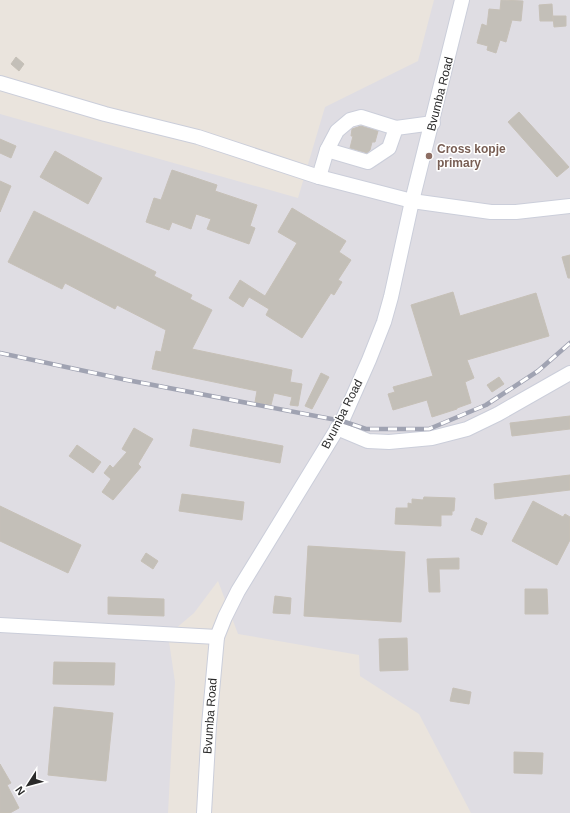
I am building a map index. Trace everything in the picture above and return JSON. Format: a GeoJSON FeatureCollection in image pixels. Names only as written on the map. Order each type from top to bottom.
{"type":"FeatureCollection","features":[{"type":"Feature","properties":{"kind":"street","name":"Bvumba Road"},"geometry":{"type":"LineString","coordinates":[[204,813],[209,725],[217,637],[224,617],[238,591],[337,428],[369,360],[384,322],[412,201],[433,123],[462,0]]}},
{"type":"Feature","properties":{"kind":"street"},"geometry":{"type":"LineString","coordinates":[[0,83],[105,114],[198,137],[319,177],[412,201],[491,212],[516,212],[570,206]]}},
{"type":"Feature","properties":{"kind":"street"},"geometry":{"type":"LineString","coordinates":[[319,177],[327,150],[337,131],[350,120],[361,117],[396,128],[433,123]]}},
{"type":"Feature","properties":{"kind":"street"},"geometry":{"type":"LineString","coordinates":[[327,150],[368,162],[389,148],[396,128]]}},
{"type":"Feature","properties":{"kind":"street"},"geometry":{"type":"LineString","coordinates":[[337,428],[368,441],[389,442],[432,438],[467,429],[498,414],[570,373]]}},
{"type":"Feature","properties":{"kind":"street"},"geometry":{"type":"LineString","coordinates":[[0,625],[217,637]]}},
{"type":"Feature","properties":{"kind":"shaded area"},"geometry":{"type":"Polygon","coordinates":[[[434,0],[570,0],[570,813],[471,813],[419,714],[360,676],[359,655],[238,634],[218,581],[194,613],[168,635],[175,682],[168,813],[0,813],[0,114],[298,198],[325,107],[418,61],[434,0]]]}},
{"type":"Feature","properties":{"kind":"building"},"geometry":{"type":"Polygon","coordinates":[[[501,0],[523,1],[521,21],[512,20],[506,42],[500,40],[496,53],[487,50],[488,46],[477,43],[482,24],[487,26],[489,9],[500,10],[501,0]]]}},
{"type":"Feature","properties":{"kind":"building"},"geometry":{"type":"Polygon","coordinates":[[[552,4],[553,21],[540,21],[539,5],[552,4]]]}},
{"type":"Feature","properties":{"kind":"building"},"geometry":{"type":"Polygon","coordinates":[[[553,16],[566,16],[566,26],[554,27],[553,16]]]}},
{"type":"Feature","properties":{"kind":"building"},"geometry":{"type":"Polygon","coordinates":[[[16,57],[24,64],[19,71],[11,64],[16,57]]]}},
{"type":"Feature","properties":{"kind":"building"},"geometry":{"type":"Polygon","coordinates":[[[519,112],[569,167],[557,177],[508,122],[519,112]]]}},
{"type":"Feature","properties":{"kind":"building"},"geometry":{"type":"Polygon","coordinates":[[[361,126],[378,131],[375,142],[372,142],[370,150],[367,153],[350,148],[353,136],[351,136],[352,129],[361,126]]]}},
{"type":"Feature","properties":{"kind":"building"},"geometry":{"type":"Polygon","coordinates":[[[0,139],[16,146],[11,158],[0,153],[0,139]]]}},
{"type":"Feature","properties":{"kind":"building"},"geometry":{"type":"Polygon","coordinates":[[[55,151],[102,178],[88,204],[40,177],[55,151]]]}},
{"type":"Feature","properties":{"kind":"building"},"geometry":{"type":"Polygon","coordinates":[[[172,170],[217,185],[215,191],[257,205],[250,226],[255,228],[249,244],[207,229],[211,219],[196,214],[191,229],[172,222],[169,230],[146,222],[154,198],[161,200],[172,170]]]}},
{"type":"Feature","properties":{"kind":"building"},"geometry":{"type":"Polygon","coordinates":[[[0,181],[11,186],[0,212],[0,181]]]}},
{"type":"Feature","properties":{"kind":"building"},"geometry":{"type":"Polygon","coordinates":[[[292,208],[346,241],[339,252],[351,260],[338,280],[342,282],[334,295],[331,293],[302,338],[266,315],[269,309],[249,297],[243,307],[229,298],[240,280],[265,296],[297,243],[278,232],[292,208]]]}},
{"type":"Feature","properties":{"kind":"building"},"geometry":{"type":"Polygon","coordinates":[[[34,211],[156,272],[154,276],[192,295],[190,299],[212,310],[192,349],[292,370],[290,382],[302,384],[298,406],[290,405],[292,397],[274,393],[271,405],[255,402],[257,391],[152,369],[156,351],[161,352],[166,330],[117,305],[115,309],[65,283],[62,289],[8,262],[34,211]]]}},
{"type":"Feature","properties":{"kind":"building"},"geometry":{"type":"Polygon","coordinates":[[[570,255],[570,278],[568,278],[562,257],[570,255]]]}},
{"type":"Feature","properties":{"kind":"building"},"geometry":{"type":"Polygon","coordinates":[[[453,292],[460,316],[536,293],[549,336],[467,360],[474,378],[465,382],[471,403],[432,417],[427,400],[393,410],[388,394],[395,392],[393,387],[433,376],[411,305],[453,292]]]}},
{"type":"Feature","properties":{"kind":"building"},"geometry":{"type":"Polygon","coordinates":[[[321,373],[329,377],[312,409],[305,406],[321,373]]]}},
{"type":"Feature","properties":{"kind":"building"},"geometry":{"type":"Polygon","coordinates":[[[499,377],[504,384],[492,392],[487,385],[499,377]]]}},
{"type":"Feature","properties":{"kind":"building"},"geometry":{"type":"Polygon","coordinates":[[[570,416],[570,429],[512,436],[510,423],[570,416]]]}},
{"type":"Feature","properties":{"kind":"building"},"geometry":{"type":"Polygon","coordinates":[[[134,428],[153,439],[138,464],[141,467],[113,500],[102,492],[111,479],[104,473],[110,465],[113,468],[127,452],[122,449],[134,428]]]}},
{"type":"Feature","properties":{"kind":"building"},"geometry":{"type":"Polygon","coordinates":[[[193,429],[283,446],[280,463],[190,446],[193,429]]]}},
{"type":"Feature","properties":{"kind":"building"},"geometry":{"type":"Polygon","coordinates":[[[77,445],[101,462],[93,473],[69,456],[77,445]]]}},
{"type":"Feature","properties":{"kind":"building"},"geometry":{"type":"Polygon","coordinates":[[[570,475],[570,490],[495,499],[494,484],[570,475]]]}},
{"type":"Feature","properties":{"kind":"building"},"geometry":{"type":"Polygon","coordinates":[[[182,494],[244,502],[242,520],[179,511],[182,494]]]}},
{"type":"Feature","properties":{"kind":"building"},"geometry":{"type":"Polygon","coordinates":[[[424,497],[455,498],[454,511],[452,511],[452,515],[441,515],[441,526],[395,524],[396,508],[408,508],[408,503],[412,504],[412,499],[423,500],[424,497]]]}},
{"type":"Feature","properties":{"kind":"building"},"geometry":{"type":"Polygon","coordinates":[[[533,501],[563,517],[565,514],[570,517],[570,540],[557,565],[512,541],[533,501]]]}},
{"type":"Feature","properties":{"kind":"building"},"geometry":{"type":"Polygon","coordinates":[[[0,506],[81,545],[68,573],[0,541],[0,506]]]}},
{"type":"Feature","properties":{"kind":"building"},"geometry":{"type":"Polygon","coordinates":[[[476,518],[487,523],[482,535],[471,530],[476,518]]]}},
{"type":"Feature","properties":{"kind":"building"},"geometry":{"type":"Polygon","coordinates":[[[308,546],[405,552],[401,622],[304,616],[308,546]]]}},
{"type":"Feature","properties":{"kind":"building"},"geometry":{"type":"Polygon","coordinates":[[[146,553],[158,561],[153,569],[141,561],[146,553]]]}},
{"type":"Feature","properties":{"kind":"building"},"geometry":{"type":"Polygon","coordinates":[[[459,558],[459,569],[439,569],[440,592],[429,592],[427,559],[459,558]]]}},
{"type":"Feature","properties":{"kind":"building"},"geometry":{"type":"Polygon","coordinates":[[[525,589],[547,589],[548,614],[525,614],[525,589]]]}},
{"type":"Feature","properties":{"kind":"building"},"geometry":{"type":"Polygon","coordinates":[[[275,596],[291,598],[290,614],[273,613],[275,596]]]}},
{"type":"Feature","properties":{"kind":"building"},"geometry":{"type":"Polygon","coordinates":[[[108,597],[164,599],[164,616],[108,614],[108,597]]]}},
{"type":"Feature","properties":{"kind":"building"},"geometry":{"type":"Polygon","coordinates":[[[407,638],[408,670],[380,671],[379,639],[407,638]]]}},
{"type":"Feature","properties":{"kind":"building"},"geometry":{"type":"Polygon","coordinates":[[[54,662],[115,663],[114,685],[53,684],[54,662]]]}},
{"type":"Feature","properties":{"kind":"building"},"geometry":{"type":"Polygon","coordinates":[[[453,688],[471,692],[469,704],[450,701],[453,688]]]}},
{"type":"Feature","properties":{"kind":"building"},"geometry":{"type":"Polygon","coordinates":[[[54,707],[113,713],[106,781],[48,775],[54,707]]]}},
{"type":"Feature","properties":{"kind":"building"},"geometry":{"type":"Polygon","coordinates":[[[514,752],[543,753],[542,774],[514,773],[514,752]]]}},
{"type":"Feature","properties":{"kind":"building"},"geometry":{"type":"Polygon","coordinates":[[[0,764],[11,783],[7,785],[19,808],[10,813],[0,813],[0,764]]]}},
{"type":"Feature","properties":{"kind":"railway"},"geometry":{"type":"LineString","coordinates":[[0,353],[127,380],[342,421],[366,429],[429,429],[486,405],[538,371],[570,343]]}},
{"type":"Feature","properties":{"kind":"place","name":"Cross kopje primary"},"geometry":{"type":"Point","coordinates":[429,156]}}]}
